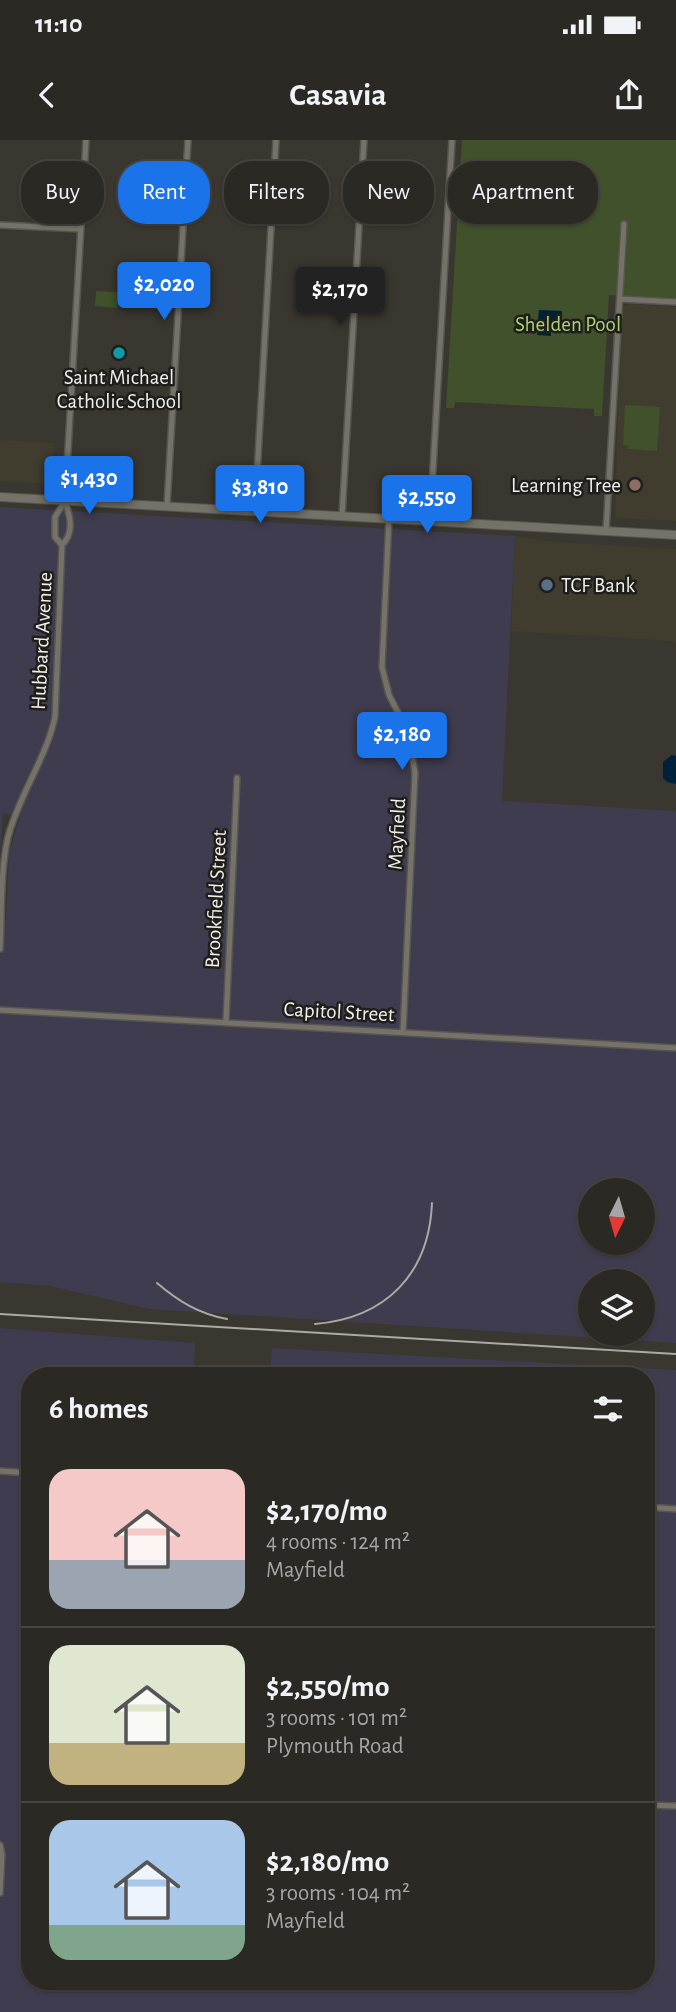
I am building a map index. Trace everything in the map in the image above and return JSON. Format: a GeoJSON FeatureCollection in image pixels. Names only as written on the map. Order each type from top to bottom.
{"type":"FeatureCollection","features":[{"type":"Feature","properties":{"kind":"main road"},"geometry":{"type":"LineString","coordinates":[[0,497],[676,534]]}},
{"type":"Feature","properties":{"kind":"street"},"geometry":{"type":"LineString","coordinates":[[65,500],[86,140]]}},
{"type":"Feature","properties":{"kind":"street"},"geometry":{"type":"LineString","coordinates":[[167,506],[188,140]]}},
{"type":"Feature","properties":{"kind":"street"},"geometry":{"type":"LineString","coordinates":[[255,510],[276,140]]}},
{"type":"Feature","properties":{"kind":"street"},"geometry":{"type":"LineString","coordinates":[[342,516],[364,140]]}},
{"type":"Feature","properties":{"kind":"street"},"geometry":{"type":"LineString","coordinates":[[430,521],[452,140]]}},
{"type":"Feature","properties":{"kind":"street"},"geometry":{"type":"LineString","coordinates":[[0,225],[81,229]]}},
{"type":"Feature","properties":{"kind":"street"},"geometry":{"type":"LineString","coordinates":[[606,531],[624,225]]}},
{"type":"Feature","properties":{"kind":"street"},"geometry":{"type":"LineString","coordinates":[[620,299],[676,302]]}},
{"type":"Feature","properties":{"kind":"street","name":"Hubbard Avenue"},"geometry":{"type":"LineString","coordinates":[[62,545],[55,537],[55,517],[65,500]]}},
{"type":"Feature","properties":{"kind":"street","name":"Hubbard Avenue"},"geometry":{"type":"LineString","coordinates":[[0,949],[5,850],[13,821],[49,738],[55,716],[62,545],[69,538],[71,519],[65,500]]}},
{"type":"Feature","properties":{"kind":"street","name":"Mayfield"},"geometry":{"type":"LineString","coordinates":[[389,518],[382,667],[389,695],[408,732],[415,773],[403,1032]]}},
{"type":"Feature","properties":{"kind":"street","name":"Brookfield Street"},"geometry":{"type":"LineString","coordinates":[[226,1021],[237,778]]}},
{"type":"Feature","properties":{"kind":"street","name":"Capitol Street"},"geometry":{"type":"LineString","coordinates":[[0,1010],[676,1048]]}},
{"type":"Feature","properties":{"kind":"street"},"geometry":{"type":"LineString","coordinates":[[0,1471],[21,1472]]}},
{"type":"Feature","properties":{"kind":"street"},"geometry":{"type":"LineString","coordinates":[[655,1508],[676,1509]]}},
{"type":"Feature","properties":{"kind":"street"},"geometry":{"type":"LineString","coordinates":[[655,1805],[676,1806]]}},
{"type":"Feature","properties":{"kind":"street"},"geometry":{"type":"LineString","coordinates":[[0,1845],[0,1893]]}},
{"type":"Feature","properties":{"kind":"shaded area"},"geometry":{"type":"Polygon","coordinates":[[[627,304],[676,307],[676,521],[615,518],[621,309],[627,304]]]}},
{"type":"Feature","properties":{"kind":"shaded area"},"geometry":{"type":"Polygon","coordinates":[[[0,440],[54,443],[52,484],[0,481],[0,440]]]}},
{"type":"Feature","properties":{"kind":"shaded area"},"geometry":{"type":"Polygon","coordinates":[[[0,507],[515,536],[502,801],[676,811],[676,1343],[655,1342],[655,1269],[578,1269],[578,1337],[149,1309],[50,1286],[0,1282],[0,920],[6,920],[9,853],[20,817],[3,813],[0,857],[0,507]]]}},
{"type":"Feature","properties":{"kind":"shaded area"},"geometry":{"type":"Polygon","coordinates":[[[515,536],[555,542],[676,549],[676,644],[672,641],[511,631],[515,536]]]}},
{"type":"Feature","properties":{"kind":"shaded area"},"geometry":{"type":"Polygon","coordinates":[[[0,1328],[195,1343],[194,1367],[21,1367],[21,1990],[655,1990],[655,1369],[676,1370],[676,2012],[0,2012],[0,1328]]]}},
{"type":"Feature","properties":{"kind":"shaded area"},"geometry":{"type":"Polygon","coordinates":[[[272,1348],[621,1367],[271,1367],[272,1348]]]}},
{"type":"Feature","properties":{"kind":"green space","name":"Shelden Pool"},"geometry":{"type":"Polygon","coordinates":[[[462,140],[676,140],[676,298],[609,295],[602,416],[594,416],[594,409],[455,402],[454,408],[446,408],[457,224],[598,224],[598,161],[461,161],[462,140]]]}},
{"type":"Feature","properties":{"kind":"green space"},"geometry":{"type":"Polygon","coordinates":[[[96,291],[118,292],[117,308],[95,306],[96,291]]]}},
{"type":"Feature","properties":{"kind":"green space"},"geometry":{"type":"Polygon","coordinates":[[[625,405],[660,407],[657,451],[628,449],[628,445],[623,445],[625,405]]]}},
{"type":"Feature","properties":{"kind":"water"},"geometry":{"type":"Polygon","coordinates":[[[539,310],[562,311],[562,321],[551,321],[551,336],[537,335],[539,310]]]}},
{"type":"Feature","properties":{"kind":"water"},"geometry":{"type":"Polygon","coordinates":[[[672,755],[676,756],[676,784],[663,778],[663,762],[672,755]]]}},
{"type":"Feature","properties":{"kind":"railway"},"geometry":{"type":"LineString","coordinates":[[315,1324],[363,1313],[399,1288],[422,1251],[429,1228],[432,1203]]}},
{"type":"Feature","properties":{"kind":"railway"},"geometry":{"type":"LineString","coordinates":[[157,1283],[189,1306],[227,1319]]}},
{"type":"Feature","properties":{"kind":"railway"},"geometry":{"type":"LineString","coordinates":[[0,1314],[676,1354]]}},
{"type":"Feature","properties":{"kind":"place","name":"Saint Michael Catholic School"},"geometry":{"type":"Point","coordinates":[119,353]}},
{"type":"Feature","properties":{"kind":"place","name":"Learning Tree"},"geometry":{"type":"Point","coordinates":[635,485]}},
{"type":"Feature","properties":{"kind":"place","name":"TCF Bank"},"geometry":{"type":"Point","coordinates":[547,585]}}]}
